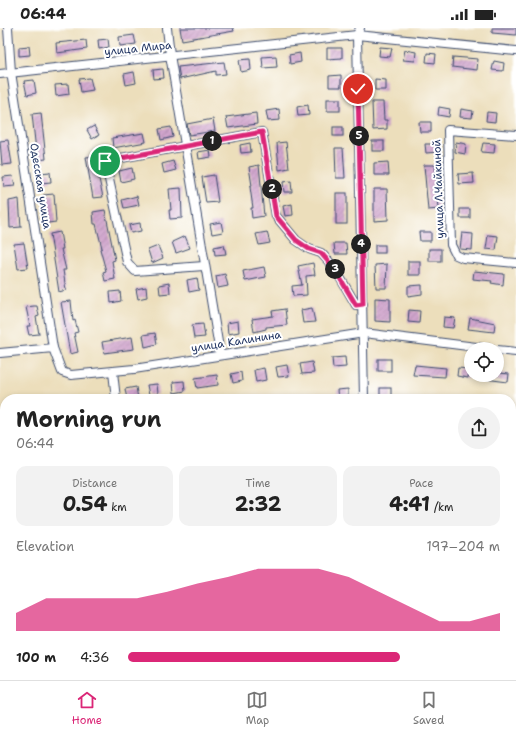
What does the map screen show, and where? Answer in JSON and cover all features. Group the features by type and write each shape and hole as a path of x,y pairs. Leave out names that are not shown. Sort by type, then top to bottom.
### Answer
{"street":[{"path":"168,28 170,56 204,266 220,354"},
{"path":"357,30 364,394"},
{"name":"улица Мира","path":"0,74 170,56 357,30 516,51"},
{"name":"Одесская улица","path":"10,31 11,72 53,348"},
{"name":"улица Л.Чайкиной","path":"516,135 448,130 451,245 456,255 463,258 516,263"},
{"path":"204,266 135,271 127,262 105,161 262,132 276,216 296,240 309,249 321,253 334,268 356,305 363,304"},
{"name":"улица Калинина","path":"53,348 62,372 71,375 113,372 220,354 364,333 464,346"},
{"path":"0,353 53,348"},
{"path":"504,351 516,352"},
{"path":"113,372 115,394"}],"building":[{"path":"180,28 233,28 234,31 182,40"},
{"path":"492,28 516,28 516,35 492,33"},
{"path":"134,35 136,44 120,46 119,37"},
{"path":"108,39 109,47 99,49 98,40"},
{"path":"86,40 87,49 57,53 56,43"},
{"path":"29,46 30,55 19,56 19,47"},
{"path":"380,47 392,48 390,57 379,56"},
{"path":"327,48 342,48 342,58 327,59"},
{"path":"405,50 416,52 415,61 403,60"},
{"path":"300,53 301,62 290,64 289,55"},
{"path":"427,53 436,54 435,63 426,62"},
{"path":"276,56 277,67 263,68 262,57"},
{"path":"453,57 478,59 477,70 452,67"},
{"path":"250,59 251,70 241,72 239,60"},
{"path":"494,61 504,63 503,71 492,70"},
{"path":"224,62 226,74 216,75 216,71 180,79 178,67"},
{"path":"163,69 164,78 154,79 153,70"},
{"path":"134,72 136,83 126,85 124,74"},
{"path":"341,75 341,87 329,87 329,76"},
{"path":"90,78 93,90 81,92 79,79"},
{"path":"375,79 386,80 386,90 375,90"},
{"path":"34,80 36,93 27,95 24,81"},
{"path":"68,84 69,94 56,96 55,85"},
{"path":"327,99 340,99 340,111 327,111"},
{"path":"372,102 383,102 384,120 387,120 387,129 373,130"},
{"path":"308,105 309,115 298,116 297,107"},
{"path":"439,107 450,109 449,117 438,115"},
{"path":"279,109 280,120 268,121 266,111"},
{"path":"461,109 473,111 472,118 460,117"},
{"path":"487,112 496,113 495,122 486,121"},
{"path":"41,113 46,159 37,160 32,114"},
{"path":"256,113 257,124 228,128 226,117"},
{"path":"213,119 215,131 189,135 187,124"},
{"path":"419,122 431,122 431,132 420,132"},
{"path":"94,126 99,135 92,139 87,130"},
{"path":"171,127 173,137 161,140 159,129"},
{"path":"333,127 343,127 343,136 333,136"},
{"path":"144,133 146,142 113,148 112,138"},
{"path":"8,140 12,164 2,165 0,141"},
{"path":"372,141 384,141 384,151 372,151"},
{"path":"286,142 289,168 279,170 277,143"},
{"path":"456,142 466,144 465,154 455,152"},
{"path":"250,143 251,152 241,153 240,145"},
{"path":"483,143 495,144 494,153 481,152"},
{"path":"425,144 437,144 438,152 426,153"},
{"path":"335,148 343,148 345,178 336,178"},
{"path":"210,150 211,157 199,159 198,152"},
{"path":"97,156 99,170 97,170 103,197 93,198 86,157"},
{"path":"173,161 176,170 164,173 162,164"},
{"path":"388,162 389,175 374,175 374,163"},
{"path":"259,165 264,216 252,218 251,208 253,208 250,187 252,186 249,167"},
{"path":"424,165 435,165 439,209 428,210"},
{"path":"132,168 134,179 121,182 119,171"},
{"path":"50,172 51,182 41,183 40,173"},
{"path":"473,173 474,183 459,184 458,174"},
{"path":"214,175 218,202 206,203 202,177"},
{"path":"13,176 15,186 4,187 3,177"},
{"path":"291,181 292,192 284,192 283,182"},
{"path":"181,188 182,218 170,219 169,210 171,210 169,189"},
{"path":"374,189 387,189 388,220 374,221"},
{"path":"336,193 347,193 347,224 336,224"},
{"path":"54,194 56,222 48,223 43,195"},
{"path":"137,196 139,205 124,208 122,200"},
{"path":"19,199 21,227 10,228 9,201"},
{"path":"292,204 293,215 285,216 283,206"},
{"path":"460,209 470,209 470,218 460,218"},
{"path":"105,210 115,260 112,261 115,279 105,281 103,272 106,271 100,249 102,248 96,224 94,224 93,212"},
{"path":"221,222 223,232 212,234 210,224"},
{"path":"140,223 141,231 131,233 129,225"},
{"path":"60,232 63,249 61,249 66,270 63,270 66,290 59,292 50,234"},
{"path":"267,232 270,243 259,245 256,234"},
{"path":"419,232 431,232 431,241 420,241"},
{"path":"462,233 473,234 472,250 460,249"},
{"path":"488,235 498,236 496,250 486,249"},
{"path":"185,236 190,248 176,253 172,242"},
{"path":"24,243 28,268 18,269 14,244"},
{"path":"334,243 346,243 347,254 335,254"},
{"path":"224,245 226,254 215,255 214,247"},
{"path":"375,245 385,245 385,253 375,253"},
{"path":"158,246 163,258 152,263 148,250"},
{"path":"429,249 441,249 441,261 429,261"},
{"path":"408,261 420,261 420,275 408,275"},
{"path":"313,263 315,275 306,276 307,295 293,296 292,286 302,285 298,266"},
{"path":"387,264 386,288 376,288 375,265"},
{"path":"264,267 266,277 245,281 243,271"},
{"path":"474,271 504,274 503,285 491,283 492,281 473,279"},
{"path":"225,274 228,286 218,288 216,276"},
{"path":"197,278 199,290 189,292 187,280"},
{"path":"169,283 170,293 160,294 159,285"},
{"path":"422,285 422,294 408,296 408,286"},
{"path":"146,287 147,297 138,299 136,289"},
{"path":"120,291 121,301 111,303 110,292"},
{"path":"375,298 390,299 390,322 375,321"},
{"path":"71,301 73,321 75,320 78,332 74,333 78,352 70,354 61,302"},
{"path":"37,306 39,316 36,317 39,334 29,335 27,326 30,326 26,307"},
{"path":"312,308 315,322 303,323 301,310"},
{"path":"285,309 287,325 266,327 266,329 254,332 252,319 273,316 272,311"},
{"path":"409,310 420,311 419,323 408,322"},
{"path":"444,317 455,318 453,328 443,327"},
{"path":"470,318 495,323 494,332 468,329"},
{"path":"238,321 239,332 228,334 227,323"},
{"path":"203,324 205,337 194,338 192,325"},
{"path":"155,333 157,344 145,347 143,335"},
{"path":"132,337 134,349 104,353 102,342"},
{"path":"345,357 346,367 333,368 332,358"},
{"path":"378,359 391,359 391,371 378,371"},
{"path":"312,362 314,373 302,374 300,364"},
{"path":"287,365 289,376 278,377 276,367"},
{"path":"415,365 446,368 445,377 413,375"},
{"path":"264,368 266,380 256,382 254,370"},
{"path":"458,368 464,369 464,377 457,376"},
{"path":"241,372 242,381 233,383 231,374"},
{"path":"504,374 509,374 508,382 504,381"},
{"path":"217,375 218,385 197,388 195,378"},
{"path":"184,381 185,391 174,393 173,382"},
{"path":"157,384 158,394 149,394 147,385"},
{"path":"136,387 137,394 126,394 125,389"},
{"path":"380,388 391,388 391,394 380,394"},
{"path":"348,389 348,394 337,394 337,390"}],"route":[{"path":"105,161 262,132 276,216 296,240 309,249 321,253 334,268 356,305 363,304 358,89"}]}
